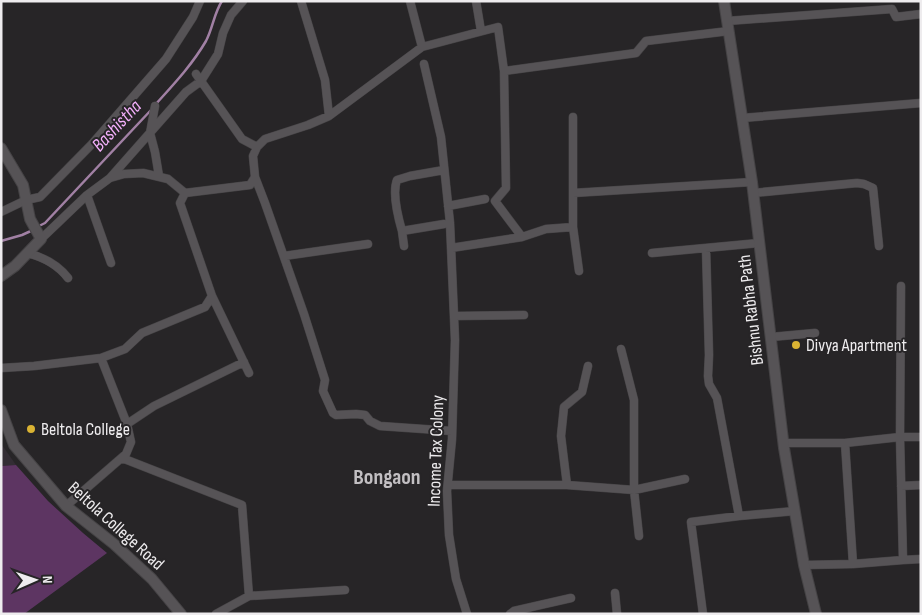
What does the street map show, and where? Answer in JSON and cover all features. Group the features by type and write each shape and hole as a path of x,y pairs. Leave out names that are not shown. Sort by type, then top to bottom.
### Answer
{"street":[{"path":"1,212 26,200 40,197 98,137 166,59 193,17 200,1"},
{"path":"1,276 28,253 39,237 87,195 110,178 186,92 201,81 218,54 223,33 231,15 243,1"},
{"path":"301,1 326,80 328,116"},
{"path":"410,1 422,48"},
{"path":"476,1 481,31"},
{"name":"Bishnu Rabha Path","path":"724,1 752,182 784,443 804,565 816,614"},
{"path":"504,71 636,53 646,41 728,26 892,9 896,17 921,14"},
{"path":"452,431 380,426 364,416 333,414 323,391 325,380 304,314 255,177 253,156 257,147 265,139 308,125 328,116 422,48 498,26 504,71 506,188 495,200 522,237"},
{"name":"Income Tax Colony","path":"424,64 440,138 448,206 455,340 448,485 449,535 456,579 467,614"},
{"path":"196,74 242,139 257,147"},
{"path":"742,118 921,103"},
{"path":"155,106 150,133 159,176"},
{"path":"573,117 573,227 579,271"},
{"path":"1,148 23,185 30,219 39,237"},
{"path":"404,246 394,186 396,180 444,170"},
{"path":"110,178 143,172 168,180 185,193 250,185 255,177"},
{"path":"573,193 752,182"},
{"path":"753,193 857,183 870,186 873,188 879,246"},
{"path":"185,193 180,203 212,296 249,373"},
{"path":"87,195 111,263"},
{"path":"448,206 485,199"},
{"path":"402,231 444,224"},
{"path":"451,248 522,237 546,229 573,227"},
{"path":"652,252 759,243"},
{"path":"284,256 368,244"},
{"path":"706,248 708,376 709,384 717,398 739,516"},
{"path":"28,253 48,261 64,272 68,278"},
{"path":"902,286 900,437 903,560"},
{"path":"1,368 101,358 125,348 142,333 205,307 212,296"},
{"path":"454,316 524,315"},
{"path":"771,337 815,333"},
{"path":"621,349 634,400 634,490 639,536"},
{"path":"66,506 122,458 126,454 131,442 127,424 101,358"},
{"path":"127,424 154,406 244,362"},
{"path":"567,485 561,436 564,407 582,392 588,366"},
{"name":"Beltola College Road","path":"1,410 14,445 66,506 114,544 152,579 181,614"},
{"path":"784,443 845,443 900,437 921,437"},
{"path":"845,443 853,564"},
{"path":"122,458 242,505 249,596"},
{"path":"448,485 567,485 634,490 685,478"},
{"path":"901,486 921,485"},
{"path":"703,614 691,522 795,511"},
{"path":"804,565 853,564 921,559"},
{"path":"216,614 249,596 345,590"},
{"path":"615,593 617,614"},
{"path":"510,614 514,611 571,598"}],"shaded area":[{"name":"Beltola College","path":"2,445 16,465 1,466"},
{"path":"16,465 48,501 107,553 24,614 1,614 1,466"}],"waterway":[{"name":"Bashistha","path":"155,105 201,50 222,1"},
{"name":"Bashistha","path":"37,227 45,223 152,109"},
{"name":"Bashistha","path":"1,241 33,230"}],"place":[{"name":"Divya Apartment","path":"796,345"},
{"name":"Beltola College","path":"31,429"}],"district":[{"name":"Bongaon","path":"387,477"}]}
